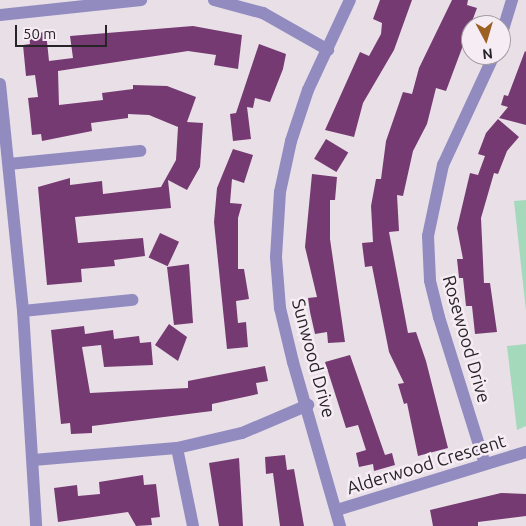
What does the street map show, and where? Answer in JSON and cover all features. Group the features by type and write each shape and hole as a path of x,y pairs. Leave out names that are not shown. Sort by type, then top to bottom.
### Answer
{"street":[{"path":"0,15 141,0"},
{"path":"214,0 264,13 328,50"},
{"name":"Sunwood Drive","path":"340,526 280,308 276,258 280,192 297,124 350,0"},
{"path":"507,15 512,0"},
{"name":"Rosewood Drive","path":"485,464 439,316 430,280 428,236 443,165 489,65"},
{"path":"0,84 23,311 36,526"},
{"path":"9,164 140,151"},
{"path":"23,311 132,300"},
{"path":"33,460 177,448 242,433 308,405"},
{"path":"177,448 193,526"},
{"name":"Alderwood Crescent","path":"337,510 526,452"}],"green space":[{"path":"526,200 526,311 514,201"},
{"path":"526,344 526,426 517,430 507,346"}],"building":[{"path":"380,0 412,0 394,50 363,103 354,137 325,130 360,52 369,56 381,34 382,23 373,19"},
{"path":"452,0 468,0 467,5 477,8 474,15 461,15 461,51 446,91 436,88 427,124 413,151 403,196 397,195 399,231 389,232 408,333 416,332 426,361 448,448 418,456 407,403 404,404 398,384 404,383 389,352 372,266 365,267 362,243 373,242 371,206 376,179 381,179 386,141 403,92 412,94 419,68"},
{"path":"193,26 242,35 238,69 214,65 216,55 188,51 58,71 59,105 103,100 102,93 133,89 133,85 167,86 196,97 187,122 203,123 200,167 187,190 168,180 171,208 75,217 78,243 143,238 145,256 114,260 115,266 81,269 82,282 47,285 38,187 70,178 70,185 102,181 103,194 161,187 176,160 178,127 149,115 128,114 128,118 91,123 92,131 42,141 41,134 32,135 28,98 38,97 35,75 26,76 23,45 30,44 29,34 46,32 49,61 73,58 70,36"},
{"path":"259,44 286,54 283,69 270,102 255,98 253,108 247,107 251,139 233,141 230,114 236,113"},
{"path":"525,51 526,125 499,118 508,107 501,105 504,95 508,96"},
{"path":"498,119 519,137 507,151 498,174 494,173 481,218 484,283 490,283 497,332 475,334 472,306 466,306 463,278 459,278 457,259 463,259 457,228 470,173 478,175 485,156 478,154 486,133"},
{"path":"326,139 348,152 336,172 314,159"},
{"path":"233,149 253,155 244,183 232,179 230,203 242,204 238,218 238,269 244,269 249,299 236,301 238,323 246,322 248,347 227,349 214,222 217,188"},
{"path":"312,174 337,177 335,200 330,200 330,239 345,342 328,343 327,332 315,334 310,312 308,298 317,297 305,247"},
{"path":"160,233 179,242 168,266 149,257"},
{"path":"189,264 193,323 174,325 167,267"},
{"path":"169,324 187,337 178,361 155,345"},
{"path":"84,326 85,334 113,330 114,339 139,336 140,343 151,342 153,365 104,367 101,345 82,347 90,393 188,388 188,381 265,366 268,381 256,383 258,394 212,404 212,411 92,426 92,433 71,434 70,423 61,424 51,330"},
{"path":"350,355 385,455 392,453 395,465 374,471 373,464 359,467 356,453 366,450 358,425 346,428 325,362"},
{"path":"285,455 287,470 294,469 304,526 280,526 273,473 266,474 265,457"},
{"path":"239,458 243,526 219,526 209,463"},
{"path":"143,475 144,485 156,484 160,517 151,518 152,525 136,526 128,512 58,522 54,488 77,485 78,496 100,494 99,482"},
{"path":"501,493 526,494 526,516 478,522 478,526 433,526 430,510"}]}
